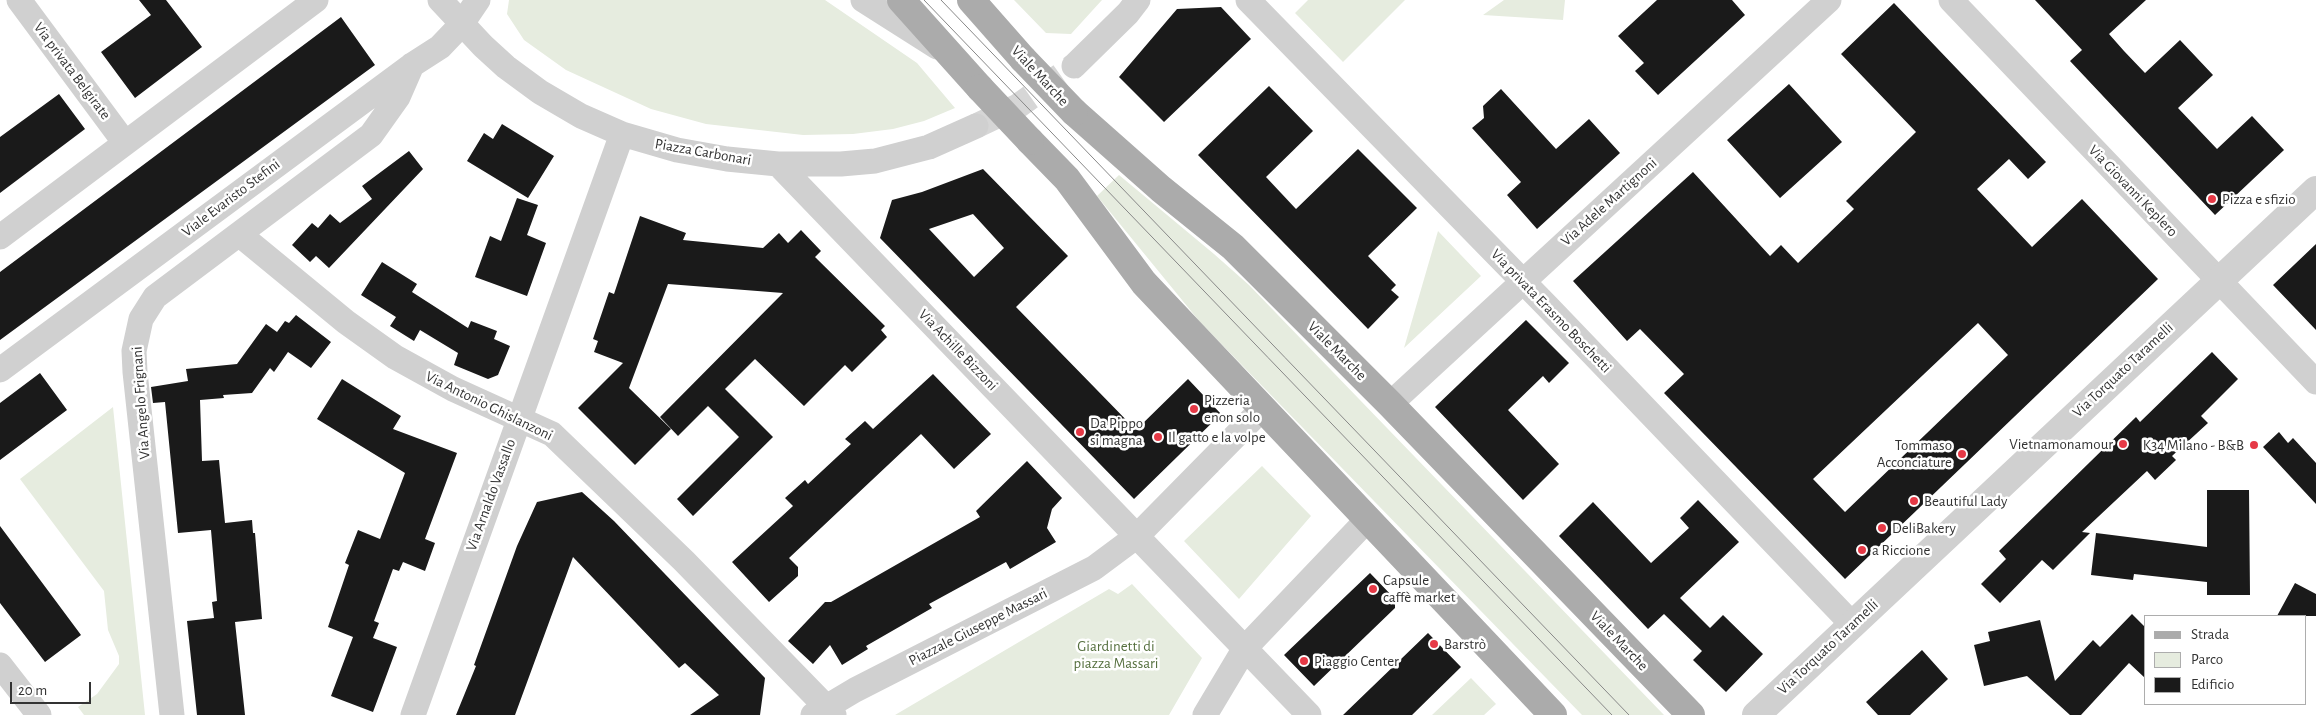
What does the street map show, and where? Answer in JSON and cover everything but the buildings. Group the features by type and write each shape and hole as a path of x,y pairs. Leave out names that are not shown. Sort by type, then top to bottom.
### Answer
{"main road":[{"path":"901,0 947,53 1067,180 1144,283 1553,715"},
{"name":"Viale Marche","path":"977,5 1023,59 1074,112 1161,189 1232,247 1390,404 1691,715"}],"street":[{"name":"Via privata Belgirate","path":"19,0 125,143"},
{"path":"0,237 316,0"},
{"name":"Piazza Carbonari","path":"440,0 461,25 506,67 540,92 581,116 622,134 677,150 728,159 778,164 841,164 875,161 929,147 976,126"},
{"path":"461,25 478,0"},
{"path":"863,0 947,53"},
{"path":"1074,66 1128,13 1138,0"},
{"name":"Via privata Erasmo Boschetti","path":"1248,0 1523,281 1852,624"},
{"name":"Via Adele Martignoni","path":"1390,404 1829,0"},
{"name":"Via Giovanni Keplero","path":"1951,0 2316,382"},
{"name":"Viale Evaristo Stefini","path":"0,370 412,64 440,47 461,25"},
{"name":"Via Angelo Frignani","path":"172,715 135,372 136,334 147,307 156,297 372,136 398,97 412,64"},
{"name":"Via Arnaldo Vassallo","path":"413,715 622,134"},
{"name":"Via Achille Bizzoni","path":"778,164 1137,536"},
{"name":"Via Torquato Taramelli","path":"1756,715 2316,190"},
{"name":"Via Antonio Ghislanzoni","path":"239,234 346,322 395,357 453,389 552,434 684,561 825,712"},
{"name":"Piazzale Giuseppe Massari","path":"825,712 1094,568 1137,536 1263,408"},
{"path":"1205,715 1245,648 1368,519"},
{"path":"1137,536 1309,715"},
{"path":"0,664 39,715"}],"green space":[{"path":"509,0 825,0 917,63 955,108 924,121 893,129 853,134 803,135 706,124 651,109 566,70 524,40 507,14"},
{"path":"1014,0 1102,0 1071,34 1046,33"},
{"path":"1308,0 1405,0 1343,62 1295,13"},
{"path":"1504,0 1565,0 1563,20 1483,15"},
{"path":"1119,175 1249,285 1664,715 1582,715 1200,322 1097,196"},
{"path":"1438,231 1481,276 1404,348"},
{"path":"113,407 145,715 84,715 78,707 97,694 119,664 119,656 108,630 104,591 20,479"},
{"path":"1262,466 1311,516 1239,599 1184,541"},
{"name":"Giardinetti di piazza Massari","path":"1132,584 1202,658 1169,715 895,715 1109,589 1118,594"},
{"path":"1471,678 1496,704 1484,715 1432,715"}],"tunnel":[{"path":"976,126 1018,106 1074,66"}],"tram line":[{"path":"924,0 1612,715"},
{"path":"941,0 1629,715"}],"place":[{"name":"Pizza e sfizio","path":"2212,199"},
{"name":"Pizzeria enon solo","path":"1194,409"},
{"name":"Da Pippo si magna","path":"1080,432"},
{"name":"Il gatto e la volpe","path":"1158,437"},
{"name":"Vietnamonamour","path":"2123,444"},
{"name":"K34 Milano - B&B","path":"2254,445"},
{"name":"Tommaso Acconciature","path":"1962,454"},
{"name":"Beautiful Lady","path":"1914,501"},
{"name":"DeliBakery","path":"1882,528"},
{"name":"a Riccione","path":"1862,550"},
{"name":"Capsule caffè market","path":"1373,589"},
{"name":"Barstrò","path":"1434,644"},
{"name":"Piaggio Center","path":"1304,661"}]}
